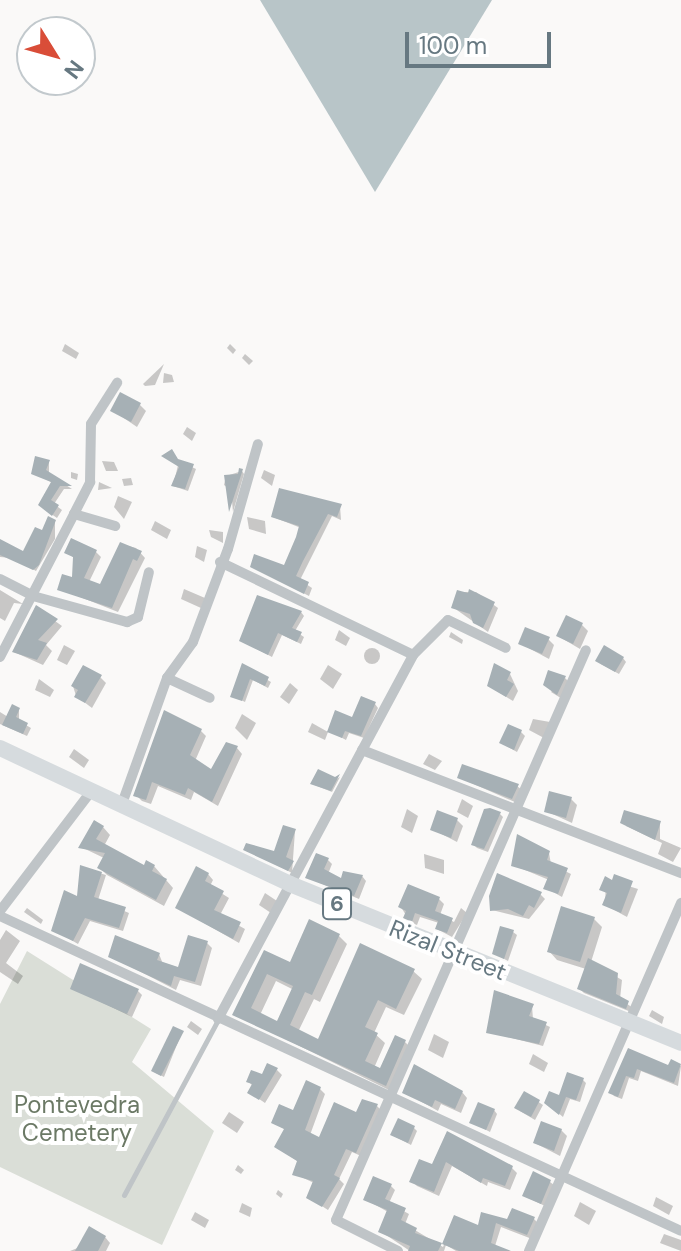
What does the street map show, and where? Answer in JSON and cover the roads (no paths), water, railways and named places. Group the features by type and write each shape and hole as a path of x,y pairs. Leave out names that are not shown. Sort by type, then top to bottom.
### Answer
{"highway":[{"name":"Rizal Street","path":"0,748 123,801 290,884 452,953 681,1043"}],"street":[{"path":"0,657 90,482 91,424 117,383"},
{"path":"123,801 167,678 193,642 258,444"},
{"path":"74,514 115,526"},
{"path":"220,562 413,655"},
{"path":"0,579 33,596 136,621 149,572"},
{"path":"218,1019 413,655 448,620 506,648"},
{"path":"398,1251 336,1220 586,650"},
{"path":"167,678 210,698"},
{"path":"362,750 681,873"},
{"path":"93,789 0,914 218,1019 681,1231"},
{"path":"529,1251 681,903"}],"lane":[{"path":"124,1195 218,1019"}],"park label":[{"name":"Pontevedra Cemetery","path":"77,1119"}]}
